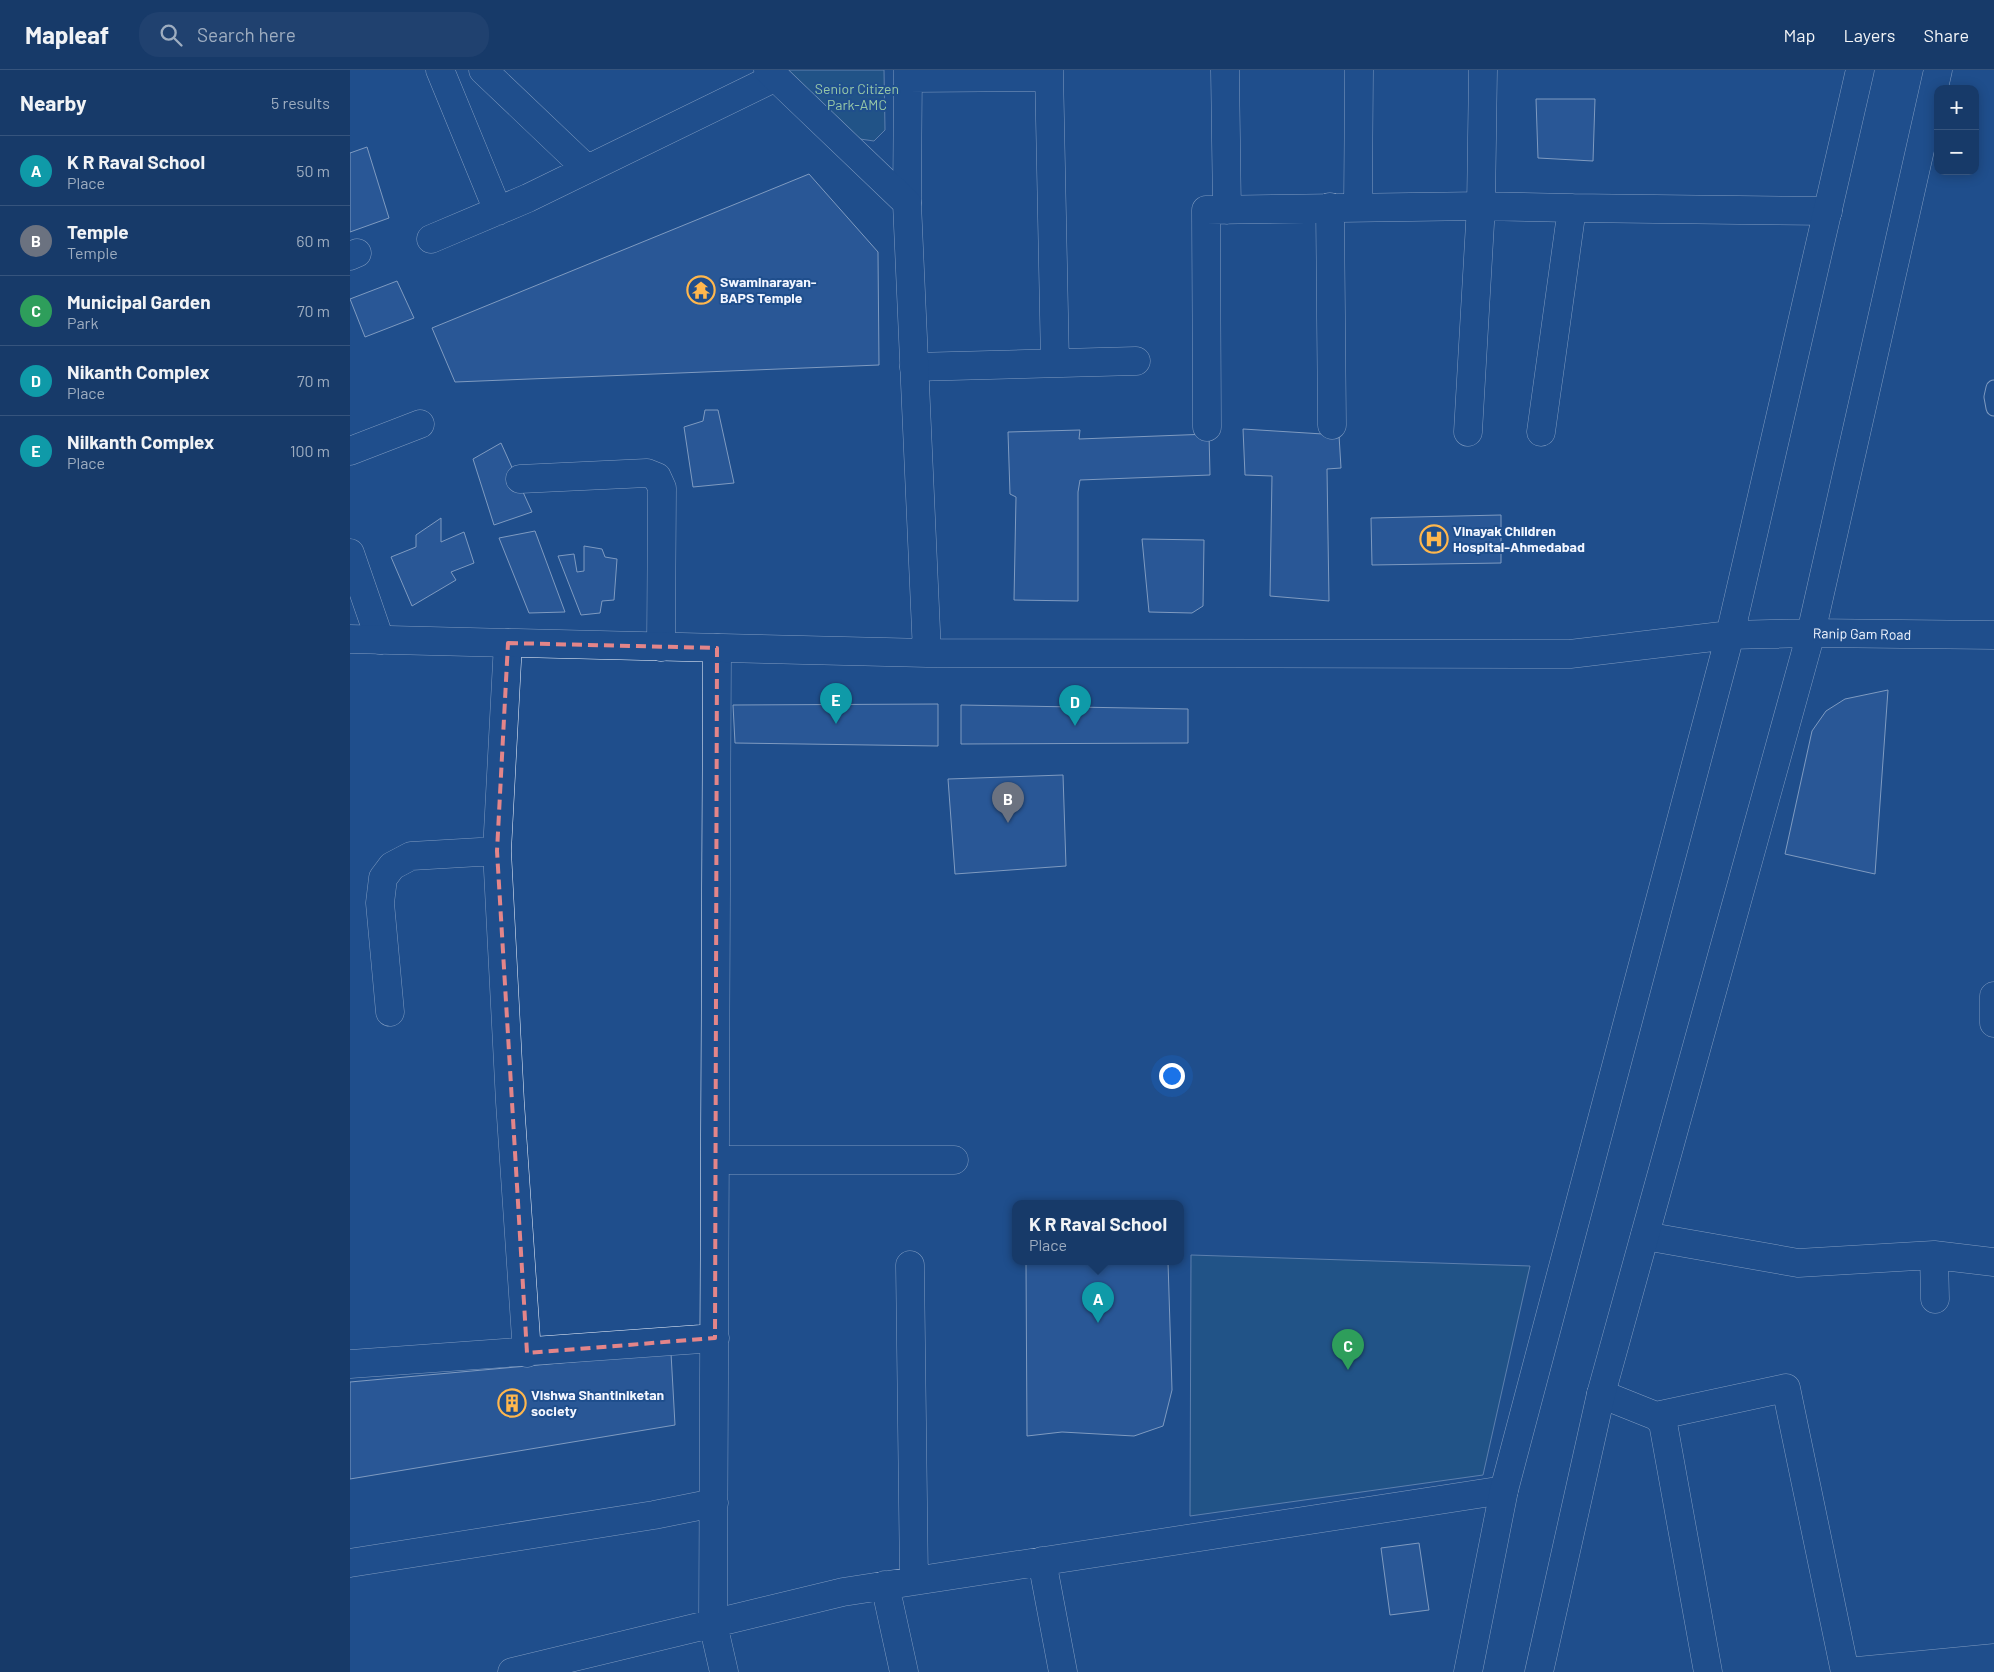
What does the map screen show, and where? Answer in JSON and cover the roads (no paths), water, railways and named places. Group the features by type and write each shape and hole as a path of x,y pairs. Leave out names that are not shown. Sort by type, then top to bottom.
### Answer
{"street":[{"path":"440,70 498,211"},
{"path":"483,70 587,169"},
{"path":"1225,70 1228,210"},
{"path":"1358,207 1359,70"},
{"path":"1468,432 1481,206 1482,70"},
{"path":"1468,1672 1504,1490 1730,635 1860,70"},
{"path":"1539,1672 1601,1394 1812,633 1938,70"},
{"path":"430,239 528,198 772,74 907,203"},
{"path":"926,653 907,203 908,74 1049,74 1055,363"},
{"path":"1207,427 1206,210 1481,206 1828,211"},
{"path":"1330,207 1332,425"},
{"path":"1541,432 1572,208"},
{"path":"914,367 1136,361"},
{"path":"350,451 420,424"},
{"path":"520,479 647,473 657,477 662,488 661,647"},
{"path":"350,553 380,640"},
{"name":"Ranip Gam Road","path":"350,639 926,653 1570,654 1730,635 1812,633 1994,636"},
{"path":"508,643 497,851 510,1102 527,1353"},
{"path":"717,648 713,1624 724,1672"},
{"path":"390,1012 380,903 383,878 392,866 411,856 497,851"},
{"path":"1994,996 1994,1023"},
{"path":"715,1160 954,1160"},
{"path":"1645,1236 1798,1263 1934,1256 1994,1262"},
{"path":"1934,1256 1935,1298"},
{"path":"910,1264 914,1581"},
{"path":"350,1364 527,1353 714,1338"},
{"path":"1656,1416 1786,1388 1846,1672 1994,1658"},
{"path":"1601,1394 1656,1416 1663,1423 1708,1672"},
{"path":"512,1672 544,1669 843,1592 1504,1490"},
{"path":"350,1563 654,1515 714,1503"},
{"path":"1042,1561 1063,1672"},
{"path":"885,1586 904,1672"}],"lane":[{"path":"1994,388 1992,397 1994,408"}],"place":[{"name":"Swaminarayan- BAPS Temple","path":"701,290"},
{"name":"Vinayak Children Hospital-Ahmedabad","path":"1434,539"},
{"name":"Nilkanth Complex","path":"836,724"},
{"name":"Nikanth Complex","path":"1075,726"},
{"name":"Temple","path":"1008,823"},
{"name":"K R Raval School","path":"1098,1323"},
{"name":"Municipal Garden","path":"1348,1370"},
{"name":"Vishwa Shantiniketan society","path":"512,1403"}],"park label":[{"name":"Senior Citizen Park-AMC","path":"857,98"}]}
